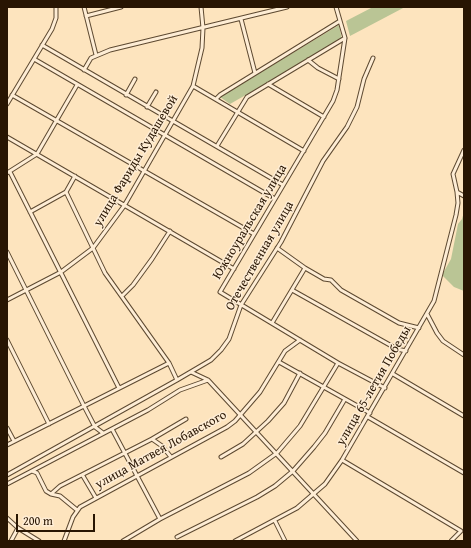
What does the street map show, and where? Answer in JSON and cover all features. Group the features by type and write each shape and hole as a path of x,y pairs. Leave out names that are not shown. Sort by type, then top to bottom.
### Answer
{"street":[{"path":"7,104 54,24 56,18 56,7"},
{"path":"84,7 96,55"},
{"path":"86,16 120,7"},
{"name":"улица Фариды Кудашевой","path":"7,300 61,272 93,248 124,206 193,86 201,58 203,28 201,7"},
{"path":"84,70 91,58 96,55 287,7"},
{"name":"Южноуральская улица","path":"336,7 345,38 335,96 220,292 338,363 385,388"},
{"path":"241,19 255,73"},
{"path":"216,99 255,73 340,21"},
{"path":"217,146 245,99 345,38"},
{"path":"42,45 173,123 217,146 283,185"},
{"name":"Отечественная улица","path":"7,475 177,380 211,360 221,350 229,339 242,305 277,248 323,161 347,127 357,108 364,79 373,58"},
{"path":"34,59 275,199"},
{"path":"308,60 318,68 339,79"},
{"path":"126,95 135,79"},
{"path":"268,84 324,117"},
{"path":"77,85 37,154 8,172 61,272 119,388"},
{"path":"193,86 304,151"},
{"path":"147,107 156,92"},
{"path":"12,95 254,234"},
{"path":"7,137 234,269"},
{"name":"улица 65-летия Победы","path":"236,541 297,508 325,484 342,460 385,388 434,301 458,203 453,174 464,150"},
{"path":"30,212 66,192 75,176"},
{"path":"66,192 106,274 169,363 177,380"},
{"path":"457,192 464,196"},
{"path":"122,296 148,264 170,232"},
{"path":"277,248 305,268 324,279 331,280 341,290 398,323 419,328"},
{"path":"7,252 95,427 103,433"},
{"path":"272,323 305,268"},
{"path":"292,290 397,350 406,351"},
{"path":"428,314 437,333 443,341 464,355"},
{"path":"7,340 49,424"},
{"name":"улица Матвея Лобавского","path":"77,510 96,498 227,427 241,415 260,392 285,352 300,340"},
{"path":"279,362 370,413"},
{"path":"7,445 169,363"},
{"path":"123,541 160,519 249,473 276,453 300,426 338,363"},
{"path":"190,372 208,380 356,541"},
{"path":"221,457 243,444 280,408 300,373"},
{"path":"393,374 464,416"},
{"path":"7,484 162,402 180,390 208,380"},
{"path":"177,537 257,497 275,486 293,471 325,433 346,399"},
{"path":"368,416 464,473"},
{"path":"51,494 60,486 152,439 186,419"},
{"path":"7,428 14,441"},
{"path":"112,429 160,519"},
{"path":"152,439 162,446 171,457"},
{"path":"342,460 461,531 451,541"},
{"path":"32,471 37,473 46,491 60,496 77,510 64,541"},
{"path":"82,476 96,498"},
{"path":"7,518 18,528 39,541"},
{"path":"275,521 285,541"},
{"path":"11,541 18,528"}],"green space":[{"path":"373,7 405,7 350,36 346,21"},
{"path":"339,25 342,40 230,104 220,97"},
{"path":"464,212 464,291 454,287 442,275 451,259 458,224 462,219"}]}
